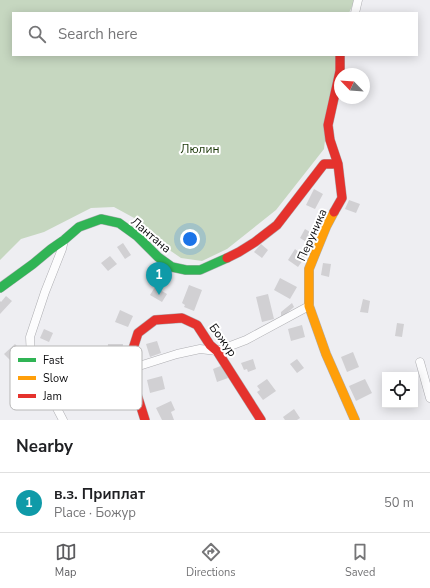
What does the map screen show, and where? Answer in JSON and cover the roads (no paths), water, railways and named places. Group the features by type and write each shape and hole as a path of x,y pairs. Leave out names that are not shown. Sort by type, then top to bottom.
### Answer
{"street":[{"path":"355,12 358,0"},
{"name":"Перуника","path":"340,56 340,72 328,125 330,140 338,164 342,198 326,227 309,269 309,306 326,354 354,420"},
{"name":"Лантана","path":"0,288 79,227 101,219 119,223 138,236 158,257 172,267 186,270 200,270 239,252 255,242 277,225 324,164 338,164"},
{"path":"30,346 30,337 64,240"},
{"path":"142,365 177,354 200,349 217,351 246,340 309,306"},
{"name":"Божур","path":"134,346 138,333 155,320 182,318 197,325 210,345 217,351 261,420"},
{"path":"420,362 430,398"},
{"name":"Божур","path":"142,408 146,420"},
{"path":"58,410 63,420"}],"place":[{"name":"в.з. Приплат","path":"159,295"}],"park label":[{"name":"Люлин","path":"200,149"}]}
